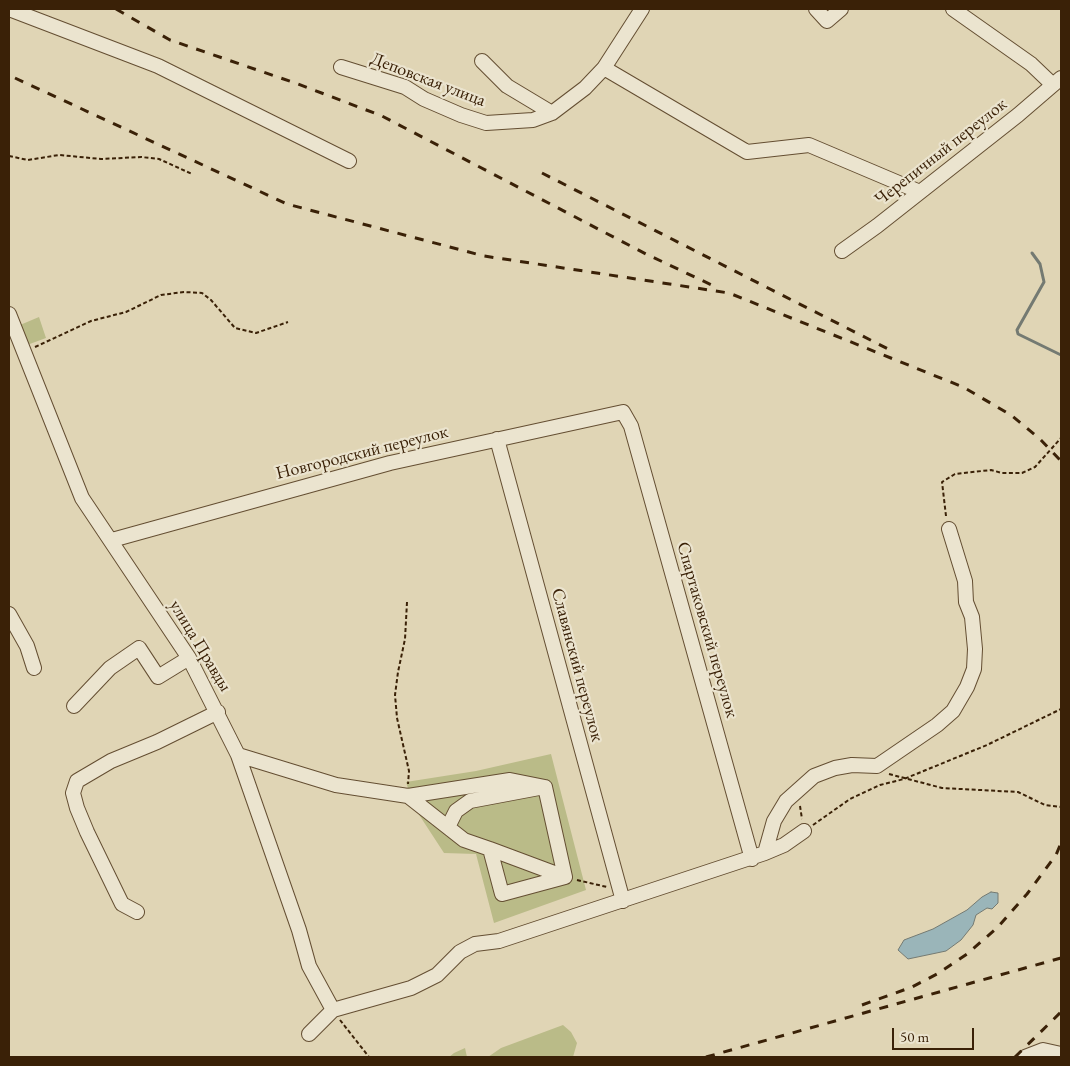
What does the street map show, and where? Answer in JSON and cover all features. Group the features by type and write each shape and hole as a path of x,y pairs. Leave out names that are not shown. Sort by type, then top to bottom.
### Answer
{"street":[{"path":"9,9 158,66 349,161"},
{"name":"Деповская улица","path":"341,67 406,87 439,106 486,123 533,120 552,114 585,88 604,68 642,9"},
{"path":"816,9 827,21 841,9"},
{"path":"953,9 1057,82"},
{"path":"482,61 507,86 552,114"},
{"path":"604,68 747,152 809,144 920,192"},
{"name":"Черепичный переулок","path":"842,250 920,192 1057,82"},
{"name":"улица Правды","path":"9,314 82,498 112,540 189,658 218,712 238,755 299,930 309,966 333,1010"},
{"name":"Новгородский переулок","path":"112,540 390,463 623,412"},
{"name":"Спартаковский переулок","path":"623,412 631,426 758,856"},
{"name":"Славянский переулок","path":"498,439 622,895"},
{"path":"758,856 774,821 786,801 814,776 836,768 852,765 877,766 900,753 954,711 967,688 974,669 975,649 972,617 966,602 966,581 948,528"},
{"path":"9,614 28,646 34,668"},
{"path":"74,706 110,668 139,648 158,677 189,658"},
{"path":"137,912 122,904 87,832 73,794 77,781 111,761 157,742 218,712"},
{"path":"238,755 336,784 408,796 510,780 545,788"},
{"path":"448,827 456,811 470,801 545,788"},
{"path":"545,788 565,877"},
{"path":"408,796 464,840 565,877"},
{"path":"309,1034 333,1010 411,988 436,975 460,952 475,944 499,941 622,895 758,856 784,845 804,831"},
{"path":"490,849 502,894 565,877"},
{"path":"1025,1057 1043,1050 1061,1054"},
{"path":"1058,1057 1061,1054"}],"path":[{"path":"9,156 28,160 59,155 101,159 141,157 158,159 192,174"},
{"path":"24,352 91,321 126,312 162,295 184,292 202,293 211,300 235,328 256,333 288,322"},
{"path":"948,528 942,497 942,482 955,474 991,470 1002,473 1022,473 1035,467 1061,438"},
{"path":"407,602 405,639 395,695 397,718 409,771 408,796"},
{"path":"797,790 804,831 850,799 880,785 904,779 987,745 1061,709"},
{"path":"877,766 888,773 904,779 942,788 1018,792 1045,805 1061,807"},
{"path":"565,877 622,895"},
{"path":"333,1010 369,1057"}],"green space":[{"path":"39,317 46,338 27,345 20,325"},
{"path":"551,754 586,890 494,923 476,854 444,853 414,807 406,782 476,771"},
{"path":"563,1025 571,1032 577,1043 573,1057 488,1057 501,1048"},
{"path":"465,1048 467,1057 449,1057 454,1053"}],"water":[{"path":"991,892 998,893 998,903 992,909 987,908 976,915 973,925 961,940 946,951 908,959 898,950 904,940 933,929 967,910"}],"waterway":[{"path":"1032,253 1040,264 1044,282 1017,330 1018,334 1061,355"}],"railway":[{"path":"116,9 170,40 298,84 382,116 646,254 718,288"},
{"path":"15,78 287,204 484,256 729,293 963,387 1011,415 1040,439 1061,461"},
{"path":"542,173 894,352"},
{"path":"862,1005 912,987 937,974 967,954 998,927 1027,894 1056,855 1061,843"},
{"path":"706,1057 1061,958"},
{"path":"1015,1057 1061,1012"}]}
